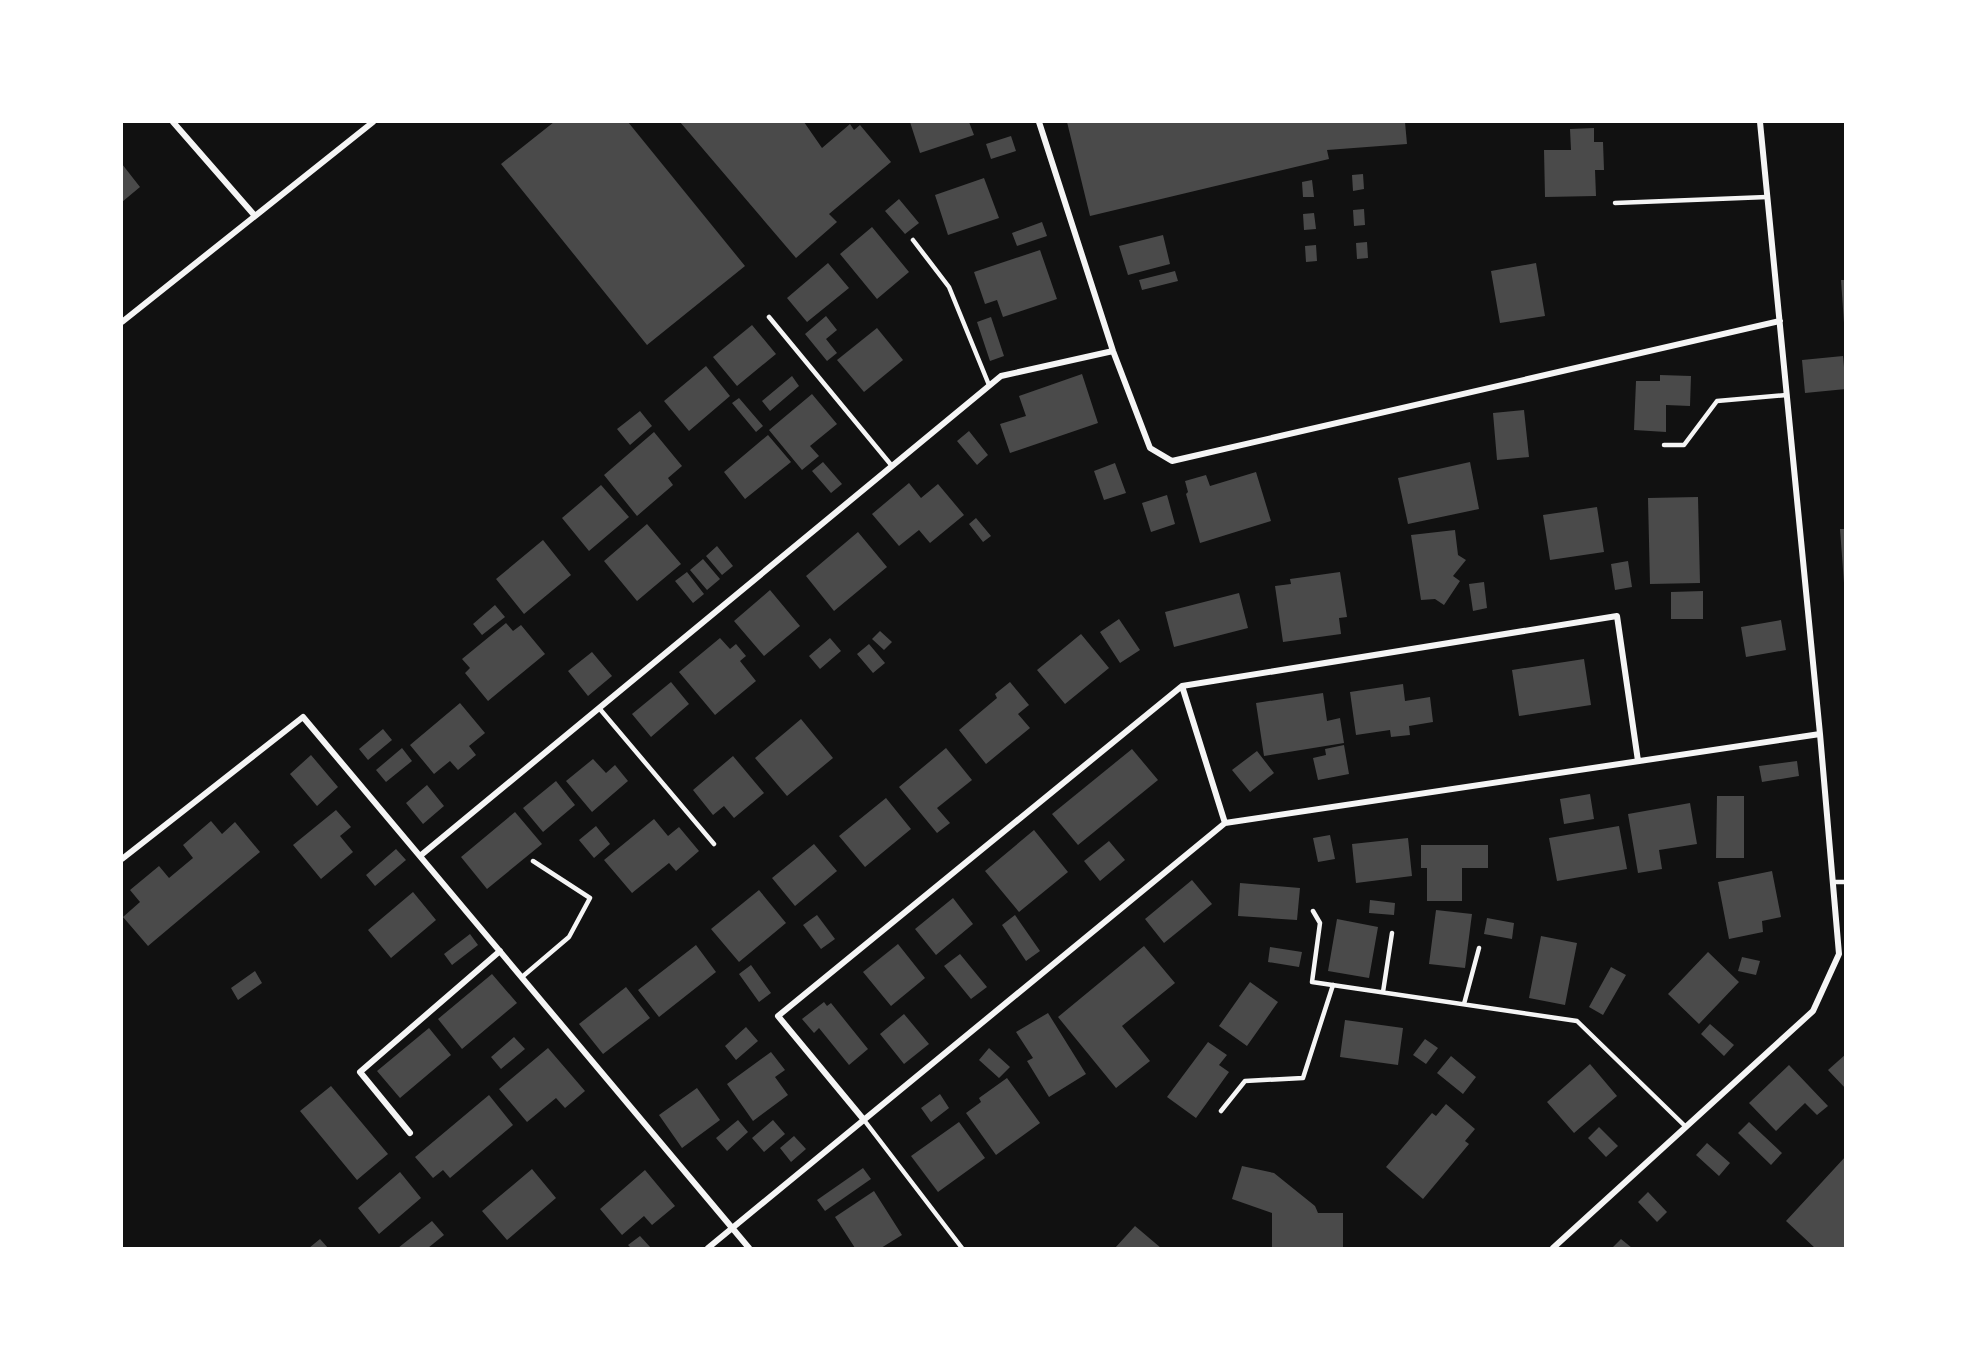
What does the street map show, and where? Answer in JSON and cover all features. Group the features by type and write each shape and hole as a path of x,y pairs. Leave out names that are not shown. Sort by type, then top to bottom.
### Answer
{"street":[{"path":"173,122 255,216"},
{"path":"122,320 373,122"},
{"path":"1039,122 1113,351 1150,448 1172,461 1780,321"},
{"path":"1553,1248 1813,1011 1839,954 1820,734 1760,122"},
{"path":"420,856 1001,376 1113,351"},
{"path":"864,1120 778,1016 1182,686 1617,616 1638,761"},
{"path":"1182,686 1225,823"},
{"path":"122,859 303,717 749,1248"},
{"path":"708,1248 1225,823 1820,734"},
{"path":"410,1133 360,1072 500,951"}],"lane":[{"path":"1615,203 1767,196"},
{"path":"914,240 949,287 989,385"},
{"path":"769,316 892,466"},
{"path":"1664,445 1684,445 1717,401 1787,395"},
{"path":"599,708 714,844"},
{"path":"522,977 569,937 590,898 533,861"},
{"path":"1833,882 1845,882"},
{"path":"1312,911 1320,923 1312,982 1577,1021 1686,1127"},
{"path":"1383,992 1392,933"},
{"path":"1464,1004 1479,948"},
{"path":"1221,1111 1245,1081 1303,1078 1333,985"},
{"path":"864,1120 962,1248"}],"building":[{"path":"554,122 628,122 745,266 647,345 501,164"},
{"path":"680,122 804,122 822,148 850,124 854,130 860,125 891,162 829,214 837,222 796,258"},
{"path":"910,122 969,122 974,135 920,153"},
{"path":"1067,122 1405,122 1407,144 1327,150 1329,159 1090,216"},
{"path":"1594,128 1594,142 1603,142 1604,170 1595,170 1596,196 1545,197 1544,150 1571,150 1570,129"},
{"path":"1011,136 1016,151 991,159 986,144"},
{"path":"122,164 140,187 122,202"},
{"path":"1363,174 1364,189 1353,191 1352,175"},
{"path":"984,178 999,218 948,235 935,195"},
{"path":"1312,180 1314,197 1303,197 1302,182"},
{"path":"899,199 919,223 905,234 885,211"},
{"path":"1364,209 1365,225 1354,226 1353,210"},
{"path":"1314,213 1316,229 1304,230 1303,214"},
{"path":"1042,222 1047,236 1017,246 1012,233"},
{"path":"872,227 909,272 877,299 840,254"},
{"path":"1163,235 1170,264 1128,275 1119,246"},
{"path":"1367,242 1368,258 1357,259 1356,243"},
{"path":"1316,245 1317,261 1306,262 1305,246"},
{"path":"1040,250 1057,299 1003,317 997,300 985,304 974,272"},
{"path":"828,263 849,288 807,322 787,298"},
{"path":"1536,263 1545,316 1500,323 1491,271"},
{"path":"1175,271 1178,281 1142,290 1139,280"},
{"path":"1841,280 1846,280 1846,322 1844,323"},
{"path":"826,316 837,330 826,339 837,353 827,361 805,334"},
{"path":"991,317 1004,356 990,361 977,322"},
{"path":"752,325 776,354 737,386 713,357"},
{"path":"877,328 903,360 864,392 837,360"},
{"path":"1843,356 1846,389 1805,393 1802,360"},
{"path":"706,366 730,396 689,431 664,401"},
{"path":"1082,374 1098,423 1010,453 1000,424 1026,416 1019,396"},
{"path":"1660,375 1691,376 1690,406 1666,405 1666,432 1634,430 1636,381 1660,381"},
{"path":"792,376 799,386 770,411 762,401"},
{"path":"812,394 837,424 810,446 819,456 802,470 769,430"},
{"path":"739,398 763,426 756,432 732,403"},
{"path":"1524,410 1529,457 1497,460 1493,413"},
{"path":"640,411 652,426 630,445 617,429"},
{"path":"969,431 988,455 977,465 957,441"},
{"path":"654,432 682,466 668,478 673,485 637,516 604,475"},
{"path":"768,435 791,462 745,499 724,472"},
{"path":"823,462 842,484 831,493 812,471"},
{"path":"1470,462 1479,509 1408,524 1398,478"},
{"path":"1115,463 1126,493 1104,500 1094,471"},
{"path":"1256,472 1271,521 1200,543 1186,494 1188,492 1185,481 1206,475 1210,486"},
{"path":"909,483 921,498 938,484 964,515 930,543 919,530 899,546 872,514"},
{"path":"601,485 629,517 589,551 562,518"},
{"path":"1167,495 1175,524 1151,532 1142,503"},
{"path":"1698,497 1700,583 1650,584 1648,498"},
{"path":"1597,507 1604,552 1550,560 1543,515"},
{"path":"976,518 991,536 983,542 969,524"},
{"path":"647,524 681,564 637,601 604,561"},
{"path":"1840,529 1846,529 1846,583 1844,583"},
{"path":"1455,530 1458,555 1466,560 1453,576 1460,581 1444,605 1435,599 1421,600 1411,535"},
{"path":"858,532 887,567 834,611 806,576"},
{"path":"543,540 571,575 524,614 496,579"},
{"path":"717,546 733,566 722,575 706,556"},
{"path":"703,559 720,579 707,590 690,570"},
{"path":"1628,561 1632,587 1615,590 1611,564"},
{"path":"687,572 704,594 693,603 675,581"},
{"path":"1340,572 1347,617 1339,618 1341,634 1283,642 1275,586 1291,584 1290,579"},
{"path":"1484,582 1487,608 1473,611 1469,584"},
{"path":"770,590 800,626 764,656 734,621"},
{"path":"1703,591 1703,619 1671,619 1671,592"},
{"path":"1239,593 1248,628 1174,647 1165,612"},
{"path":"495,605 505,617 482,635 473,624"},
{"path":"1119,619 1140,650 1120,663 1100,632"},
{"path":"1781,620 1786,650 1746,657 1741,627"},
{"path":"506,623 513,631 521,625 545,654 488,701 465,673 470,668 462,659"},
{"path":"880,631 892,642 884,650 872,639"},
{"path":"1081,634 1109,668 1065,704 1037,670"},
{"path":"720,638 730,649 736,644 746,656 740,661 756,681 715,715 679,672"},
{"path":"830,638 841,651 820,669 809,656"},
{"path":"869,644 885,663 873,673 857,654"},
{"path":"592,652 612,676 588,696 568,671"},
{"path":"1584,659 1591,705 1519,716 1512,670"},
{"path":"671,682 689,704 651,737 632,714"},
{"path":"1010,682 1029,705 1018,714 1030,728 986,764 959,730 997,698 995,694"},
{"path":"1403,684 1405,701 1430,697 1433,722 1409,726 1410,735 1391,737 1390,730 1356,735 1350,692"},
{"path":"1323,693 1327,721 1340,718 1344,743 1264,756 1256,703"},
{"path":"460,703 485,733 469,746 476,755 458,770 450,761 434,774 410,745"},
{"path":"801,719 833,758 787,796 755,758"},
{"path":"383,729 392,740 368,760 359,749"},
{"path":"1344,745 1349,774 1318,780 1313,758 1326,755 1325,749"},
{"path":"402,748 412,761 386,782 376,770"},
{"path":"946,748 972,780 937,808 950,823 937,833 899,787"},
{"path":"1132,749 1158,780 1078,845 1052,814"},
{"path":"1257,751 1274,773 1250,792 1232,770"},
{"path":"311,755 338,787 317,806 290,774"},
{"path":"733,756 764,793 734,818 724,806 713,815 693,790"},
{"path":"593,759 606,773 615,765 628,781 592,812 566,781"},
{"path":"1797,761 1799,776 1762,782 1759,766"},
{"path":"556,781 575,805 543,832 523,808"},
{"path":"427,785 444,806 423,824 406,803"},
{"path":"1590,794 1594,819 1564,824 1560,799"},
{"path":"1717,796 1744,796 1744,858 1716,858"},
{"path":"886,798 911,829 865,867 839,836"},
{"path":"1690,803 1697,844 1659,850 1662,869 1638,873 1628,814"},
{"path":"336,810 351,827 340,836 353,852 321,879 293,845"},
{"path":"515,812 542,844 487,889 461,857"},
{"path":"654,819 668,836 679,827 699,851 676,871 669,863 632,893 604,860"},
{"path":"211,821 222,834 235,822 260,852 148,946 123,917 140,902 130,890 159,866 169,878 193,858 183,845"},
{"path":"596,826 610,844 594,858 579,840"},
{"path":"1619,826 1627,869 1557,881 1549,838"},
{"path":"1034,830 1068,872 1019,912 985,871"},
{"path":"1330,835 1335,859 1318,862 1313,838"},
{"path":"1408,838 1412,876 1356,883 1352,844"},
{"path":"1109,841 1125,860 1100,881 1084,861"},
{"path":"814,844 837,871 795,906 772,878"},
{"path":"1421,845 1488,845 1488,868 1462,868 1462,901 1427,901 1427,868 1421,868"},
{"path":"396,849 406,860 375,886 366,875"},
{"path":"1772,871 1781,917 1762,921 1763,932 1729,939 1718,882"},
{"path":"1192,880 1212,904 1164,943 1145,919"},
{"path":"1240,883 1300,888 1297,920 1238,916"},
{"path":"759,890 786,923 739,962 711,929"},
{"path":"413,892 436,920 391,958 368,930"},
{"path":"953,898 973,924 936,955 915,929"},
{"path":"1370,900 1395,903 1394,915 1369,913"},
{"path":"1436,910 1472,914 1465,968 1429,964"},
{"path":"817,915 835,939 821,949 803,925"},
{"path":"1015,915 1040,951 1026,961 1002,925"},
{"path":"1487,918 1514,923 1512,939 1484,934"},
{"path":"1337,919 1378,927 1369,978 1328,971"},
{"path":"470,934 478,945 452,965 444,954"},
{"path":"1541,936 1577,943 1565,1005 1529,998"},
{"path":"898,944 925,978 891,1006 863,972"},
{"path":"696,945 716,972 659,1017 638,990"},
{"path":"1144,946 1175,983 1122,1026 1150,1061 1116,1088 1058,1017"},
{"path":"1270,947 1302,952 1299,967 1268,962"},
{"path":"1708,952 1739,982 1699,1024 1668,994"},
{"path":"960,954 987,987 971,999 944,966"},
{"path":"1742,957 1760,961 1756,975 1738,971"},
{"path":"751,965 771,993 759,1002 739,974"},
{"path":"1611,967 1626,975 1603,1015 1589,1007"},
{"path":"255,971 262,983 238,1000 231,988"},
{"path":"492,974 517,1003 462,1049 438,1019"},
{"path":"1250,982 1278,1002 1247,1046 1219,1026"},
{"path":"626,987 650,1018 603,1054 579,1024"},
{"path":"824,1002 827,1006 831,1003 868,1049 849,1065 819,1028 814,1033 802,1019"},
{"path":"1048,1013 1086,1074 1049,1097 1027,1061 1033,1058 1016,1032"},
{"path":"904,1014 929,1044 904,1064 880,1034"},
{"path":"1345,1020 1403,1028 1398,1065 1340,1057"},
{"path":"1710,1024 1734,1045 1724,1056 1701,1034"},
{"path":"746,1027 758,1041 736,1060 725,1046"},
{"path":"429,1028 451,1055 400,1098 377,1071"},
{"path":"514,1037 525,1049 501,1069 491,1057"},
{"path":"1425,1039 1438,1048 1426,1064 1413,1055"},
{"path":"1208,1042 1227,1055 1219,1065 1229,1072 1196,1118 1167,1097"},
{"path":"548,1048 585,1091 565,1108 556,1098 527,1122 499,1089"},
{"path":"989,1048 1010,1067 999,1078 979,1060"},
{"path":"771,1052 785,1070 775,1077 788,1095 753,1121 727,1084"},
{"path":"1846,1054 1846,1089 1828,1070"},
{"path":"1451,1056 1476,1077 1463,1094 1437,1073"},
{"path":"1590,1064 1617,1096 1574,1133 1547,1102"},
{"path":"1789,1065 1828,1106 1817,1115 1805,1103 1776,1131 1749,1103"},
{"path":"1007,1078 1040,1123 996,1155 966,1113 981,1102 979,1098"},
{"path":"331,1086 388,1154 357,1180 300,1111"},
{"path":"697,1088 720,1120 682,1148 659,1115"},
{"path":"940,1094 949,1108 931,1122 921,1108"},
{"path":"489,1095 513,1125 450,1178 443,1170 433,1178 415,1157"},
{"path":"1446,1104 1475,1129 1465,1141 1469,1144 1423,1199 1386,1167 1432,1113 1436,1116"},
{"path":"738,1120 748,1132 727,1151 716,1138"},
{"path":"773,1120 785,1134 764,1152 752,1138"},
{"path":"959,1122 985,1158 938,1192 911,1156"},
{"path":"1749,1122 1782,1153 1771,1165 1738,1133"},
{"path":"1599,1127 1618,1146 1606,1157 1588,1138"},
{"path":"794,1136 806,1149 791,1162 780,1148"},
{"path":"1707,1143 1730,1163 1719,1176 1696,1155"},
{"path":"1846,1156 1846,1247 1815,1248 1786,1221"},
{"path":"1242,1166 1274,1173 1315,1206 1318,1213 1343,1213 1343,1248 1272,1248 1272,1213 1232,1199"},
{"path":"863,1168 871,1179 825,1211 817,1200"},
{"path":"532,1169 556,1198 507,1240 482,1211"},
{"path":"645,1170 675,1206 652,1225 644,1216 622,1235 600,1209"},
{"path":"400,1172 421,1198 379,1234 358,1208"},
{"path":"874,1191 902,1235 881,1248 855,1248 835,1217"},
{"path":"1648,1192 1667,1212 1657,1222 1638,1202"},
{"path":"432,1221 444,1235 428,1248 398,1248"},
{"path":"1135,1226 1161,1248 1115,1248"},
{"path":"640,1236 651,1248 631,1248 628,1245"},
{"path":"320,1239 328,1248 309,1248"},
{"path":"1621,1239 1632,1248 1612,1248"}]}
